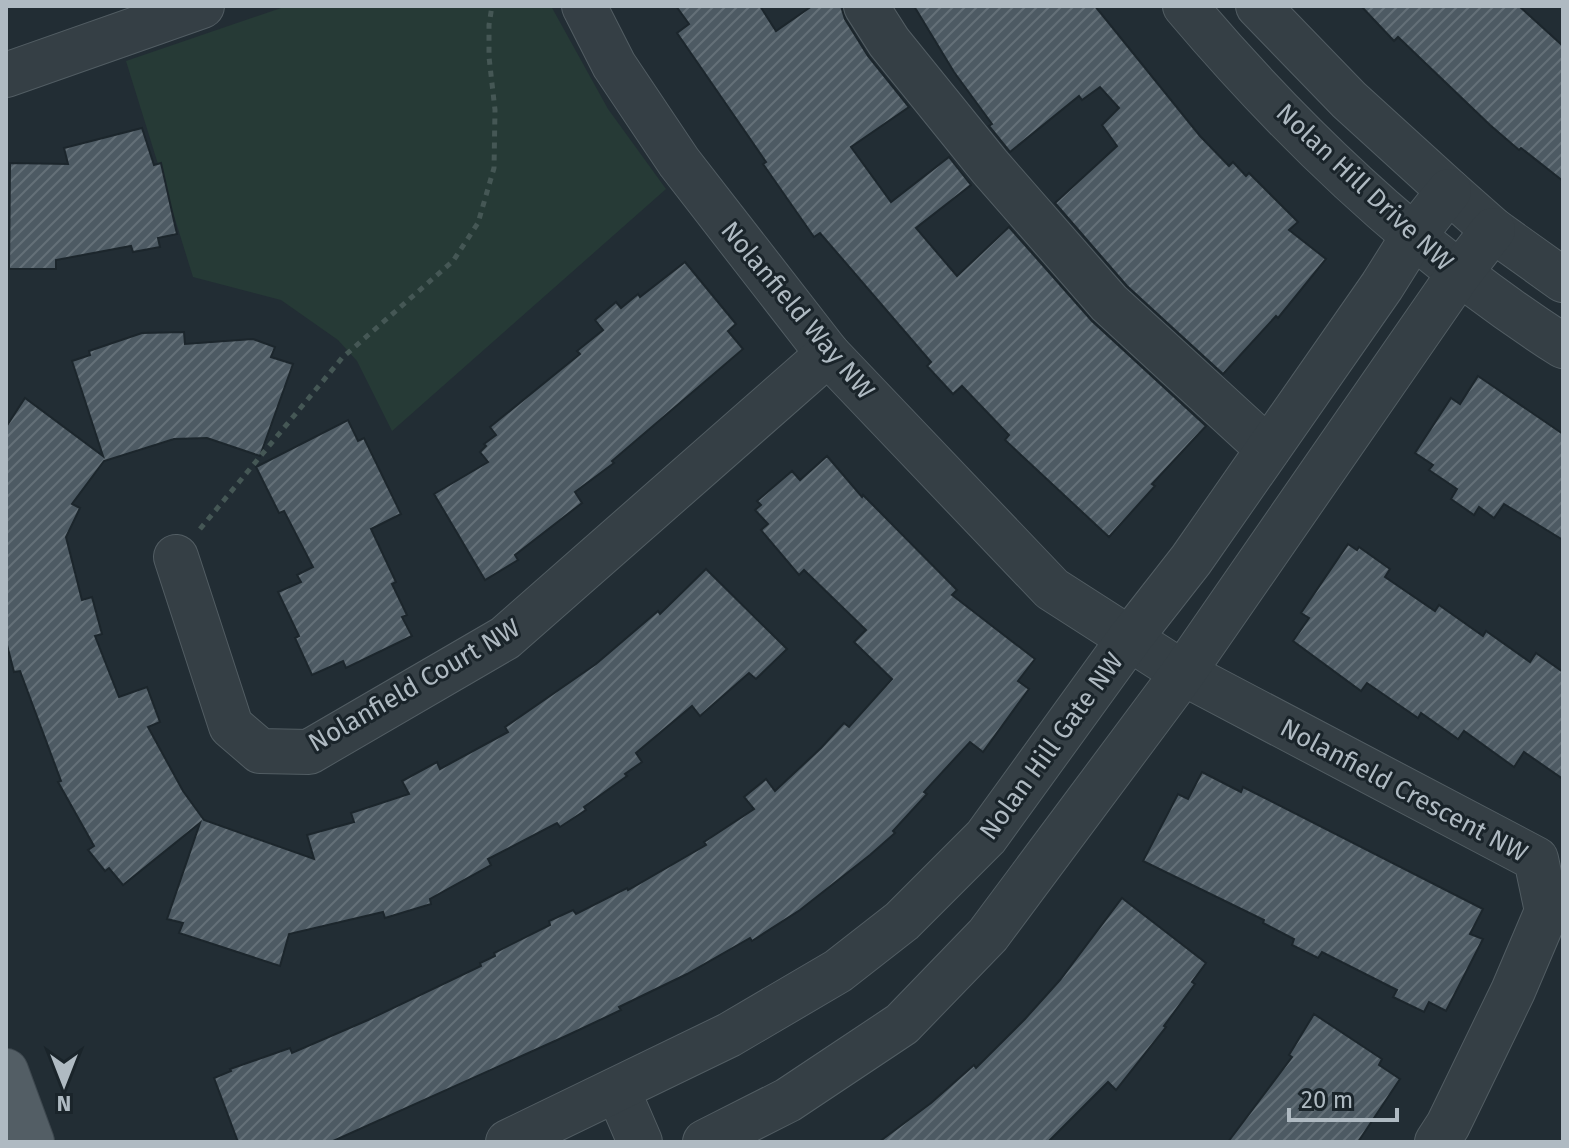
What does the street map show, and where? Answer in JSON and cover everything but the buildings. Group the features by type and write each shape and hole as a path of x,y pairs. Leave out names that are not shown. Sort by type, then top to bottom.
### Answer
{"main road":[{"path":"6,1071 32,1142"}],"street":[{"path":"6,75 202,6"},
{"name":"Nolanfield Way NW","path":"584,6 614,65 679,162 828,354 1052,589 1130,638"},
{"path":"866,6 889,42 990,167 1109,303 1268,449"},
{"name":"Nolan Hill Drive NW","path":"1185,6 1280,111 1414,235 1459,274 1563,346"},
{"name":"Nolan Hill Drive NW","path":"1258,6 1349,100 1449,191 1493,230 1563,280"},
{"name":"Nolan Hill Gate NW","path":"508,1142 729,1035 838,971 902,921 986,837 1130,638 1191,560 1382,286 1414,235 1449,191"},
{"path":"705,1142 788,1100 902,1024 988,935 1183,673 1459,274 1493,230"},
{"name":"Nolanfield Court NW","path":"176,557 231,726 260,751 309,752 505,638 828,354"},
{"name":"Nolanfield Crescent NW","path":"1130,638 1183,673 1536,859 1547,911 1513,991 1437,1142"},
{"path":"618,1091 640,1142"}],"path":[{"path":"176,557 342,358 453,261 478,223 494,168 495,110 489,47 492,6"}],"green space":[{"path":"287,6 551,6 608,109 666,189 392,431 357,361 338,340 281,300 193,277 126,61"}]}
